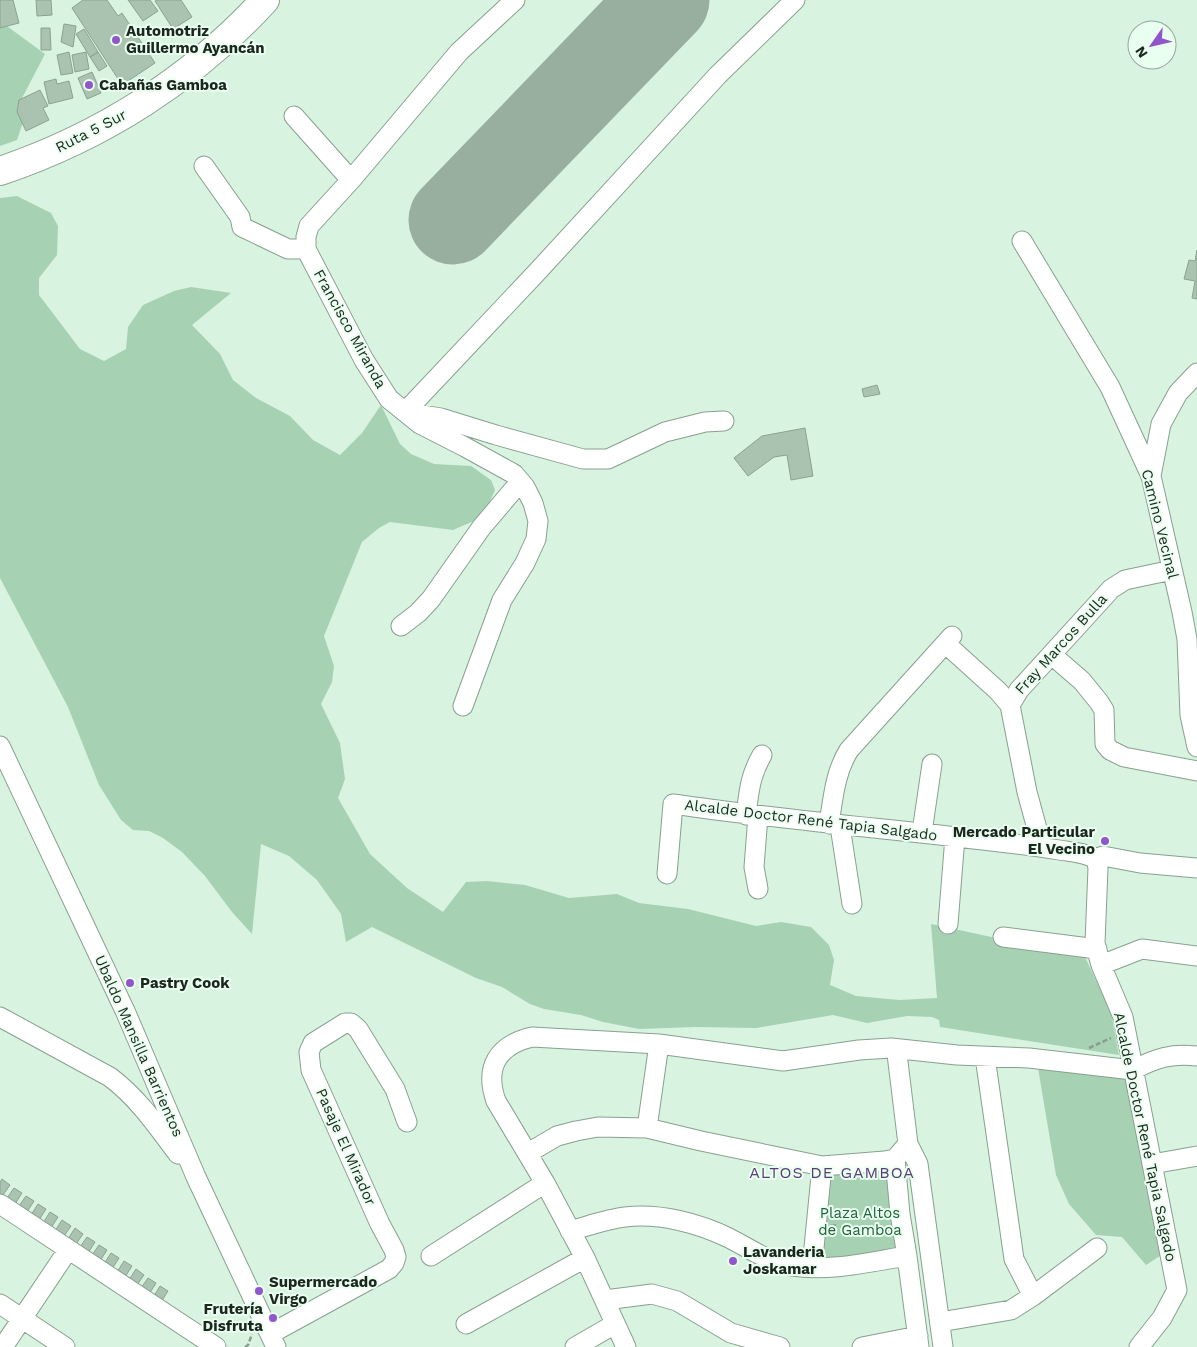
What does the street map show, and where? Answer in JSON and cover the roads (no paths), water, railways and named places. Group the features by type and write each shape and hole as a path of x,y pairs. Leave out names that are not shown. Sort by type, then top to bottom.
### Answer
{"highway":[{"name":"Ruta 5 Sur","path":"0,171 78,139 133,109 166,88 234,32 265,0"}],"street":[{"path":"204,166 240,216 242,227 288,249 306,249 306,237 309,226 351,180 459,52 515,0"},
{"path":"405,412 718,75 795,0"},
{"path":"294,116 351,180"},
{"name":"Camino Vecinal","path":"1022,241 1110,387 1151,476 1187,639 1190,715 1197,747"},
{"name":"Francisco Miranda","path":"306,249 364,360 389,399 420,424 514,474 533,503 538,521 536,539 525,563 502,600 464,706"},
{"path":"1151,476 1160,424 1178,393 1197,372"},
{"path":"405,412 441,418 496,436 583,459 608,459 665,432 705,422 724,421"},
{"path":"401,626 418,613 431,599 481,528 521,483"},
{"name":"Fray Marcos Bulla","path":"1010,705 1019,690 1111,589 1126,580 1172,570"},
{"path":"852,904 834,825 838,773 842,761 849,750 949,640 1010,705 1027,792 1042,847"},
{"path":"1052,654 1082,681 1104,710 1105,744 1110,750 1124,757 1197,771"},
{"name":"Ubaldo Mansilla Barrientos","path":"0,746 126,1013 196,1176 273,1341"},
{"path":"758,889 754,867 750,781 753,770 762,755"},
{"path":"922,832 932,764"},
{"name":"Alcalde Doctor René Tapia Salgado","path":"667,874 673,804 752,816 922,832 1042,847 1087,854 1096,859 1098,868 1095,943 1123,1017 1177,1290 1162,1318 1139,1347"},
{"path":"948,924 955,837"},
{"name":"Alcalde Doctor René Tapia Salgado","path":"1096,859 1104,856 1140,863 1197,868"},
{"path":"1004,937 1099,957 1142,949 1197,956"},
{"path":"0,1017 123,1086 144,1108 196,1176"},
{"name":"Pasaje El Mirador","path":"273,1341 389,1269 396,1257 311,1070 309,1052 313,1044 345,1023 351,1023 358,1029 395,1089 407,1122"},
{"path":"626,1347 585,1258 528,1153 496,1101 492,1090 492,1079 494,1066 504,1048 522,1039 532,1037 659,1044 783,1061 859,1050 891,1048 985,1057 1029,1058 1134,1070 1153,1060 1180,1054 1197,1056"},
{"path":"647,1128 659,1044"},
{"path":"900,1049 898,1054 908,1144 918,1164 942,1347"},
{"path":"985,1057 1014,1259 1033,1296"},
{"path":"528,1153 557,1136 598,1127 647,1128 701,1142 822,1166 895,1159 908,1144"},
{"path":"1152,1164 1197,1156"},
{"path":"862,1347 918,1341 900,1214 895,1159"},
{"path":"812,1268 822,1166"},
{"path":"431,1256 545,1183"},
{"path":"0,1204 216,1347"},
{"path":"570,1231 627,1217 666,1218 690,1222 715,1231 770,1260 789,1266 812,1268 839,1267 907,1256"},
{"path":"940,1322 1011,1310 1033,1296 1097,1248"},
{"path":"3,1347 23,1320 68,1250"},
{"path":"466,1324 585,1258"},
{"path":"605,1300 652,1294 677,1301 732,1333 780,1347"},
{"path":"0,1304 65,1347"},
{"path":"575,1347 615,1324"}],"place":[{"name":"Automotriz Guillermo Ayancán","path":"116,40"},
{"name":"Cabañas Gamboa","path":"89,85"},
{"name":"Mercado Particular El Vecino","path":"1105,841"},
{"name":"Pastry Cook","path":"130,983"},
{"name":"Lavanderia Joskamar","path":"733,1261"},
{"name":"Supermercado Virgo","path":"259,1291"},
{"name":"Frutería Disfruta","path":"273,1318"}],"district":[{"name":"ALTOS DE GAMBOA","path":"832,1172"}],"park label":[{"name":"Plaza Altos de Gamboa","path":"860,1222"}]}
